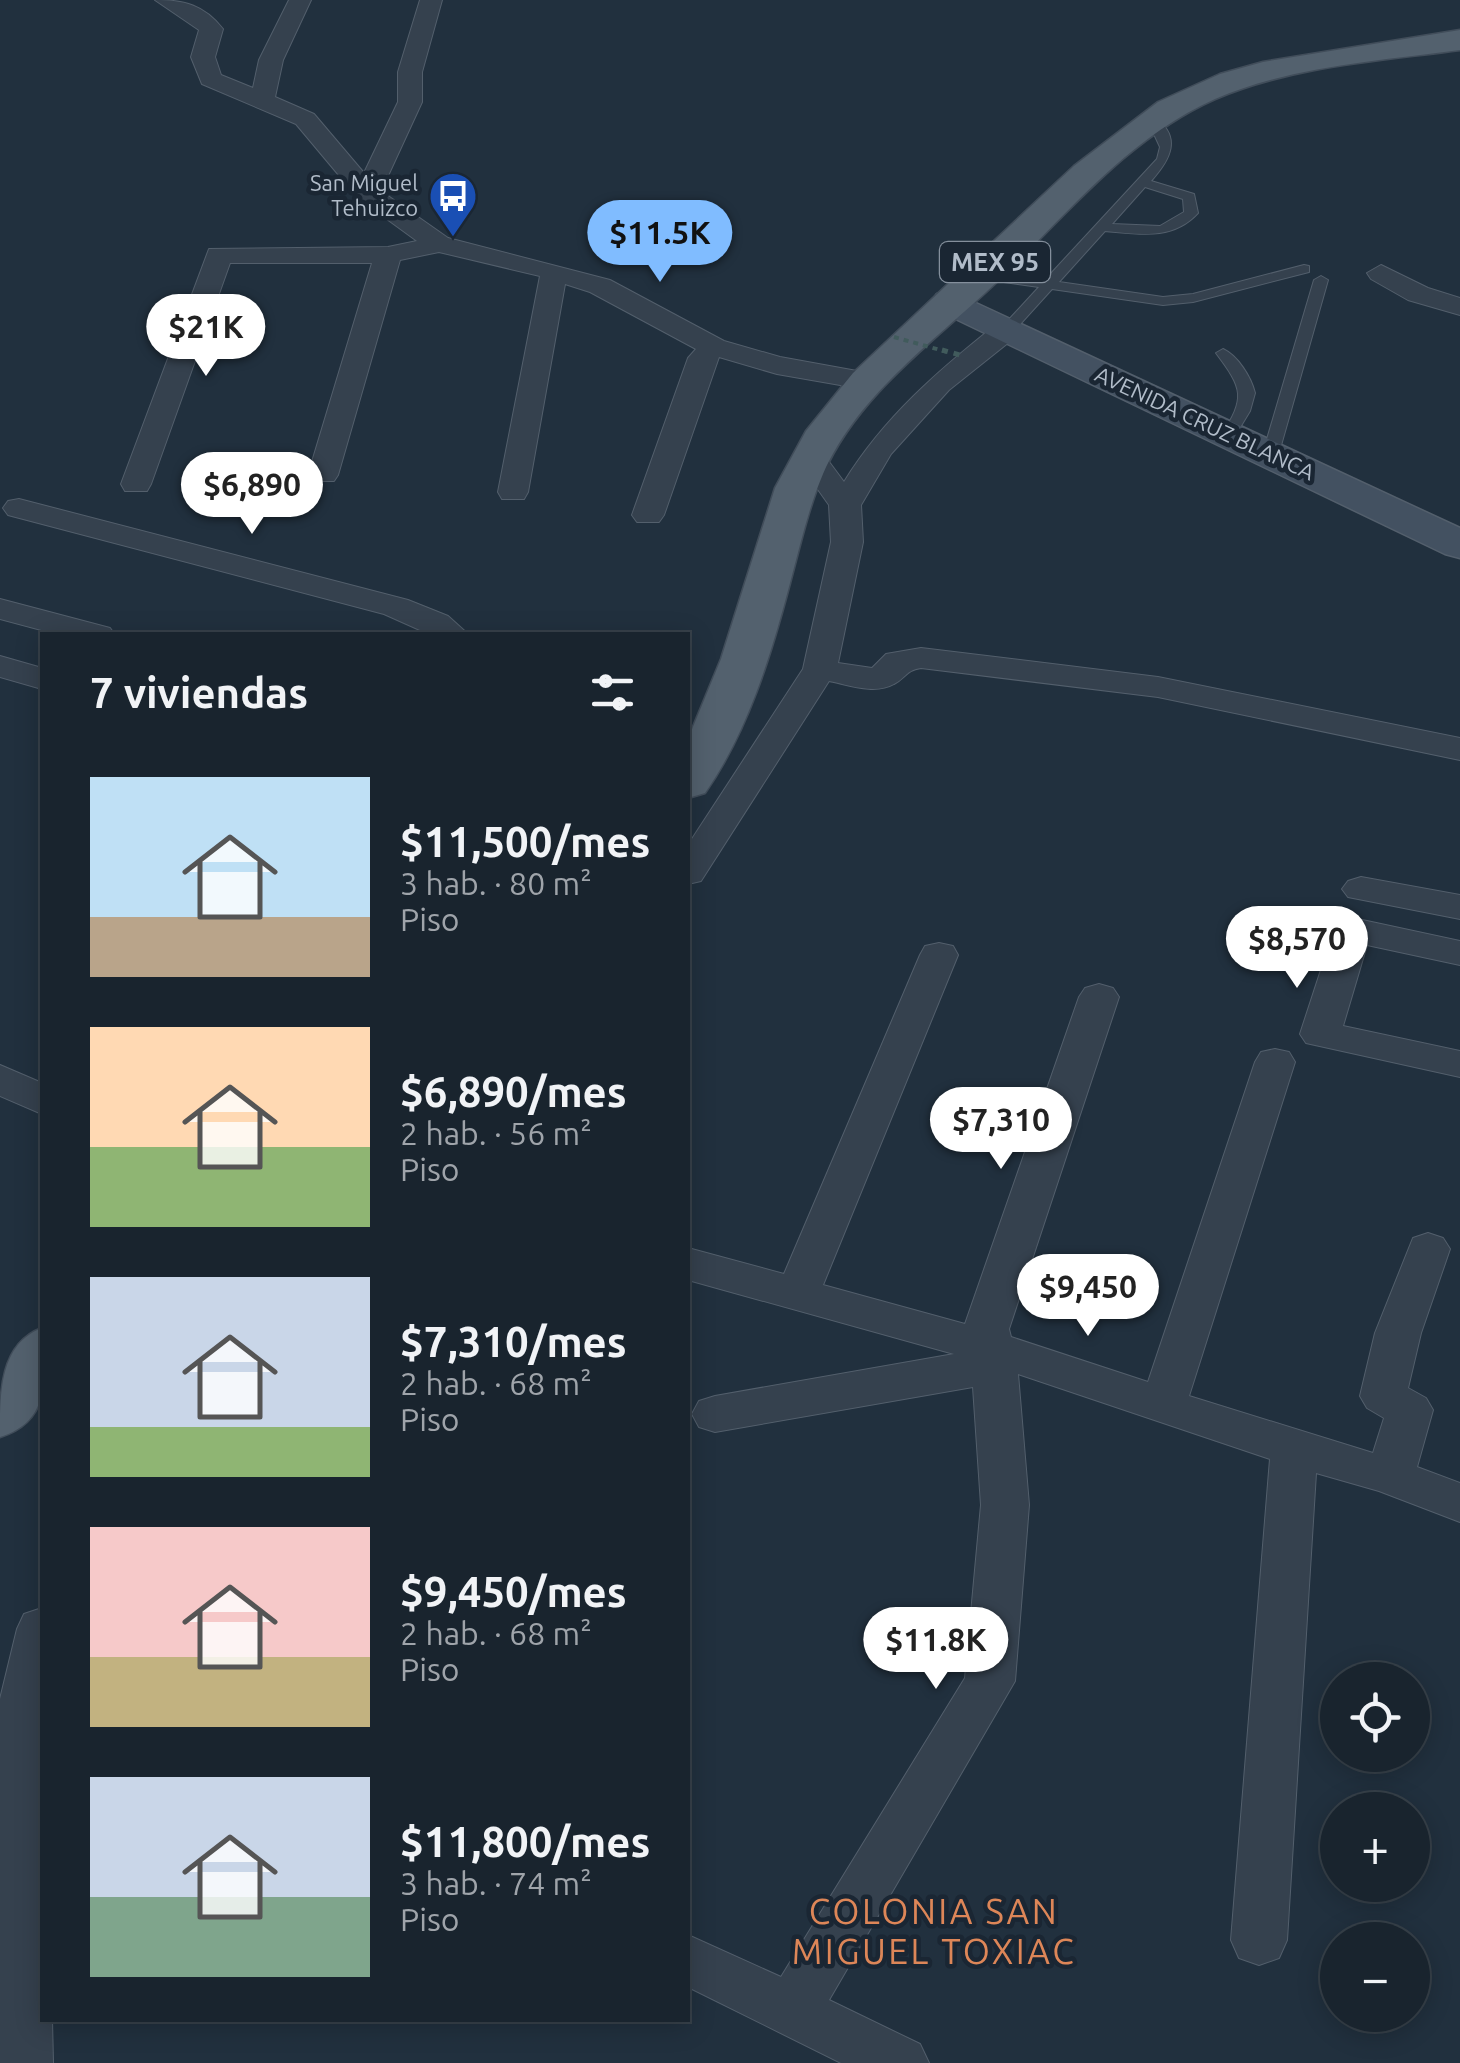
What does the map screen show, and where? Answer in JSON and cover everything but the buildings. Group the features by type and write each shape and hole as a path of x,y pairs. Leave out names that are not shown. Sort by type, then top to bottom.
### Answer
{"main road":[{"name":"MEX 95","path":"690,780 705,757 734,690 789,502 810,457 845,404 950,302 1048,210 1154,121 1204,92 1240,79 1460,40"},
{"name":"AVENIDA CRUZ BLANCA","path":"950,302 1460,545"},
{"path":"0,1413 40,1353"}],"street":[{"path":"166,0 200,17 211,29 203,57 210,80 305,119 367,193 439,244 600,286 714,347 778,364 869,380"},
{"path":"262,100 270,60 300,0"},
{"path":"367,193 410,102 410,72 431,0"},
{"path":"136,484 220,255 388,255 439,244"},
{"path":"324,475 388,255"},
{"path":"514,492 554,271"},
{"path":"1381,273 1418,294 1460,307"},
{"path":"845,506 879,448 939,384 1008,328"},
{"path":"648,515 702,358 714,347"},
{"path":"690,870 820,669 848,542 845,506 810,457"},
{"path":"18,508 396,607 448,632"},
{"path":"0,609 87,632"},
{"path":"820,669 869,679 883,677 898,660 921,658 1118,682 1460,748"},
{"path":"0,666 40,678"},
{"path":"1361,889 1460,907"},
{"path":"1460,952 1354,930 1320,1034 1460,1064"},
{"path":"798,1293 939,955"},
{"path":"793,2009 990,1681 1005,1505 993,1359 986,1329 1100,997"},
{"path":"1164,1403 1275,1062"},
{"path":"0,1078 40,1099"},
{"path":"1390,1476 1410,1410 1383,1396 1398,1333 1428,1249"},
{"path":"690,1265 798,1293 993,1359 1164,1403 1294,1449 1390,1476 1460,1503"},
{"path":"714,1414 962,1370 993,1359"},
{"path":"1259,1940 1294,1449"},
{"path":"24,2063 20,1720 40,1637"},
{"path":"690,1961 900,2063"}],"lane":[{"path":"1008,328 1163,160 1166,147 1154,121"},
{"path":"1101,226 1162,232 1176,228 1191,213 1188,197 1142,182"},
{"path":"982,275 1163,301 1193,298 1304,269"},
{"path":"1270,456 1321,280"},
{"path":"1223,353 1247,390 1248,407 1228,436"}],"path":[{"path":"894,336 960,355"}],"place":[{"name":"San Miguel Tehuizco","path":"453,238"}],"district":[{"name":"COLONIA SAN MIGUEL TOXIAC","path":"934,1932"}]}
